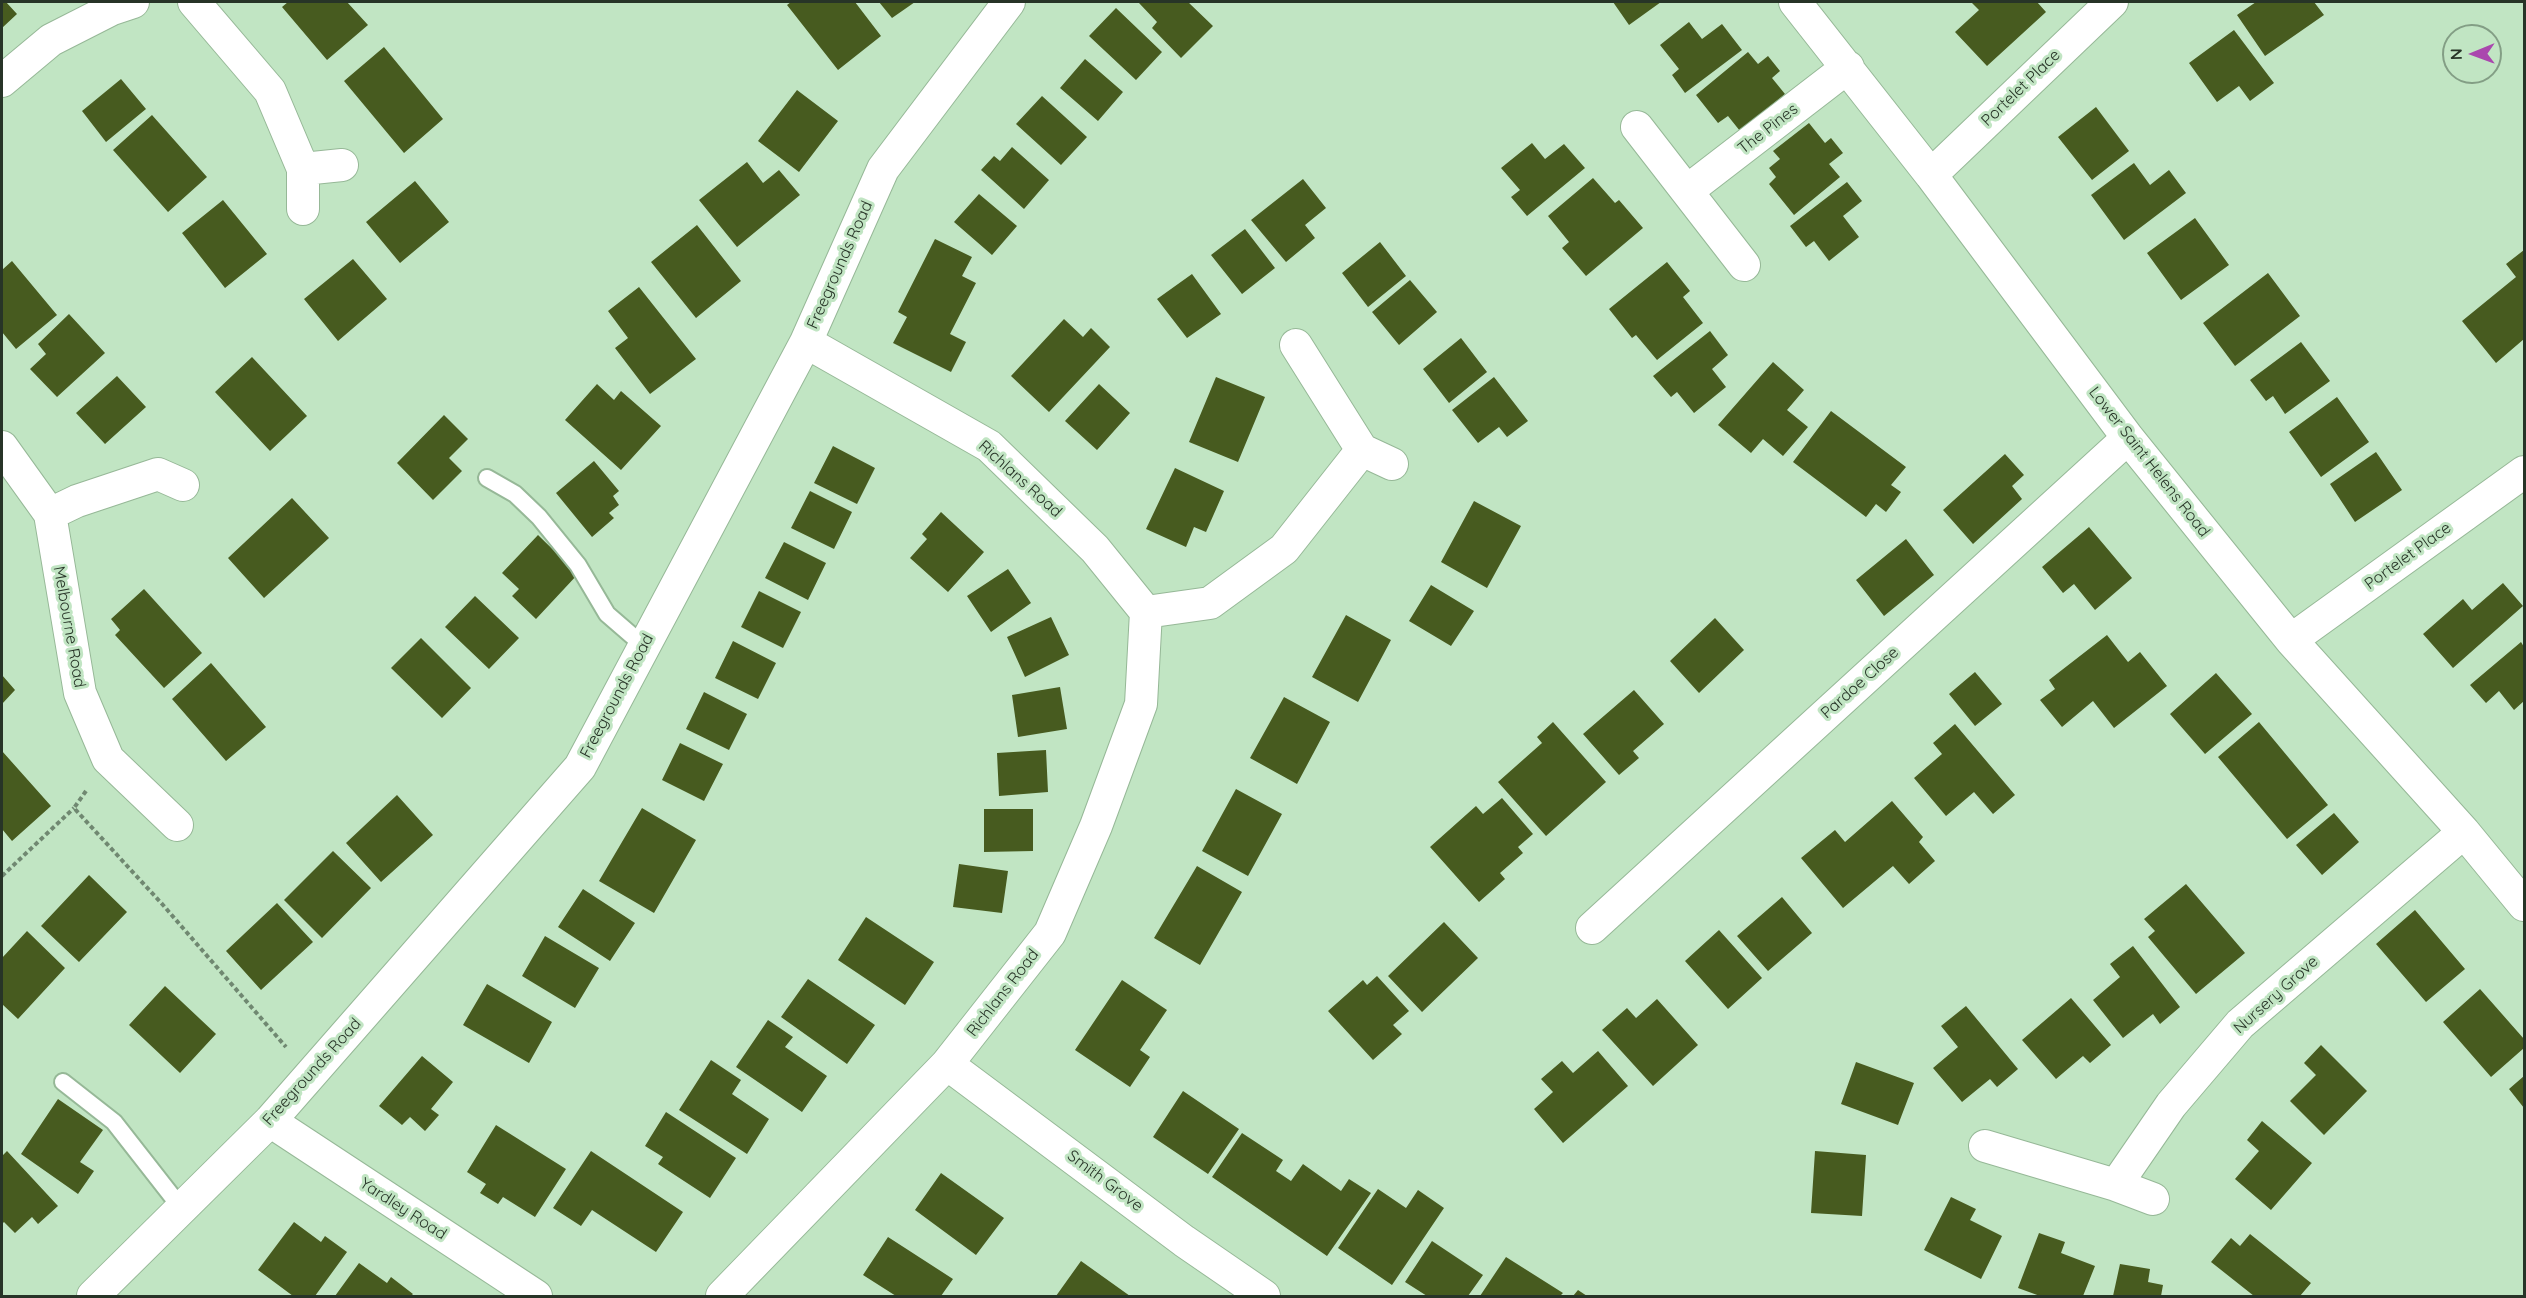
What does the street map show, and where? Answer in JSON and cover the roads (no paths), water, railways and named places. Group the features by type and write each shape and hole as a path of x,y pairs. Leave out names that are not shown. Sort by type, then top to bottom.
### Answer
{"street":[{"path":"194,2 270,91 303,169 303,209"},
{"name":"Freegrounds Road","path":"93,1296 270,1120 580,767 806,342 883,169 1009,2"},
{"name":"Lower Saint Helens Road","path":"1795,2 1848,67 2128,438 2291,640 2464,832 2524,906"},
{"name":"Portelet Place","path":"1930,175 2112,2"},
{"path":"2,81 51,40 117,4"},
{"name":"The Pines","path":"1687,191 1848,67"},
{"path":"1637,127 1744,265"},
{"path":"303,169 342,165"},
{"name":"Richlans Road","path":"722,1296 947,1064 1050,933 1096,826 1141,704 1146,612 1095,549 989,446 806,342"},
{"path":"1296,345 1362,450 1392,464"},
{"name":"Pardoe Close","path":"1592,928 2128,438"},
{"name":"Melbourne Road","path":"2,447 50,514 80,693 108,759 177,825"},
{"path":"1146,612 1210,603 1284,549 1362,450"},
{"name":"Portelet Place","path":"2291,640 2524,472"},
{"path":"50,514 77,501 158,474 183,485"},
{"name":"Nursery Grove","path":"2116,1185 2171,1105 2240,1024 2464,832"},
{"name":"Smith Grove","path":"947,1064 1184,1241 1264,1296"},
{"name":"Yardley Road","path":"270,1120 536,1296"},
{"path":"1985,1146 2116,1185 2153,1199"}],"lane":[{"path":"487,478 515,494 539,518 578,565 607,614 644,646"},
{"path":"63,1082 114,1122 182,1209"}]}
